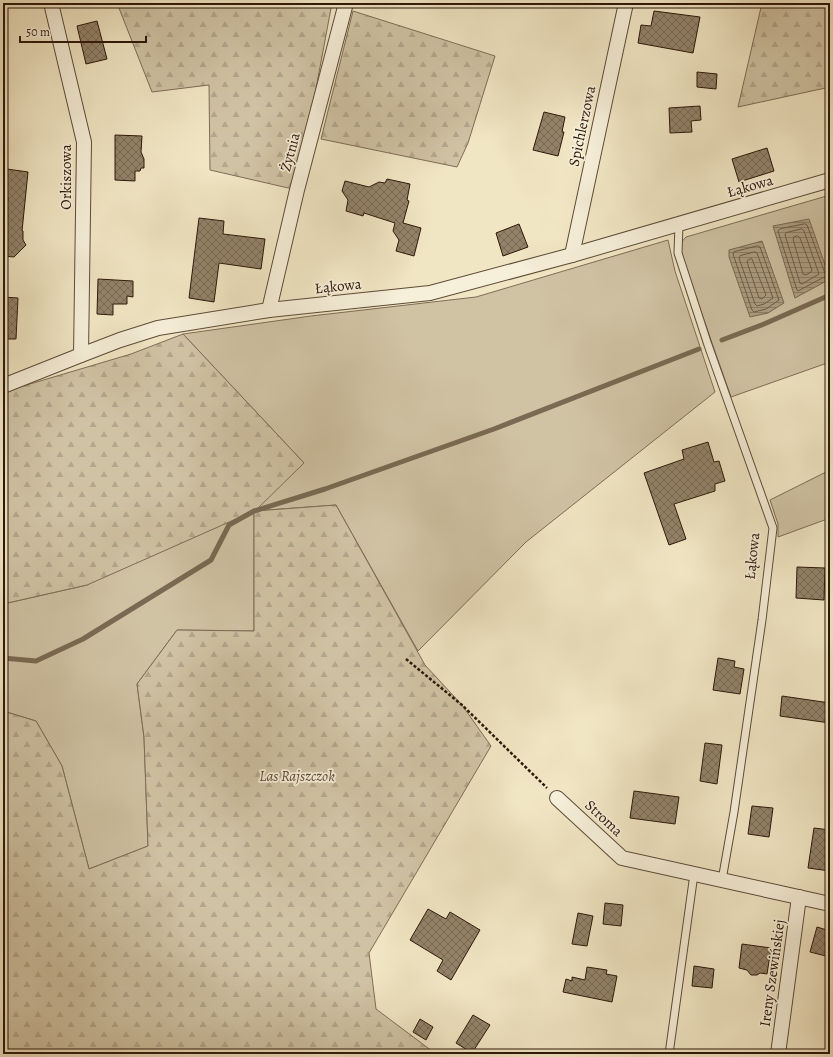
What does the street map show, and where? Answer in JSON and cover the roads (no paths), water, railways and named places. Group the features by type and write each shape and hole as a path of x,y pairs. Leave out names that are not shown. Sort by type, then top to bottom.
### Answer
{"street":[{"name":"Orkiszowa","path":"51,3 84,142 81,355"},
{"name":"Żytnia","path":"269,310 297,190 346,3"},
{"name":"Spichlerzowa","path":"572,256 626,3"},
{"name":"Łąkowa","path":"3,386 120,340 158,328 269,310 430,293 572,256 830,180"},
{"name":"Stroma","path":"557,798 622,858 830,904"},
{"name":"Ireny Szewińskiej","path":"778,1054 799,897"}],"lane":[{"name":"Łąkowa","path":"679,224 678,253 773,528 762,620 734,812 722,880"},
{"path":"669,1054 694,874"}],"water":[{"path":"809,219 830,279 795,298 773,226"},
{"path":"762,241 784,303 768,313 750,317 729,257 729,250"}],"waterway":[{"path":"722,340 764,324 830,295"},
{"path":"3,658 36,661 83,639 211,560 229,525 254,511 325,489 494,429 699,349"}],"park label":[{"name":"Las Rajszczok","path":"297,776"}]}
